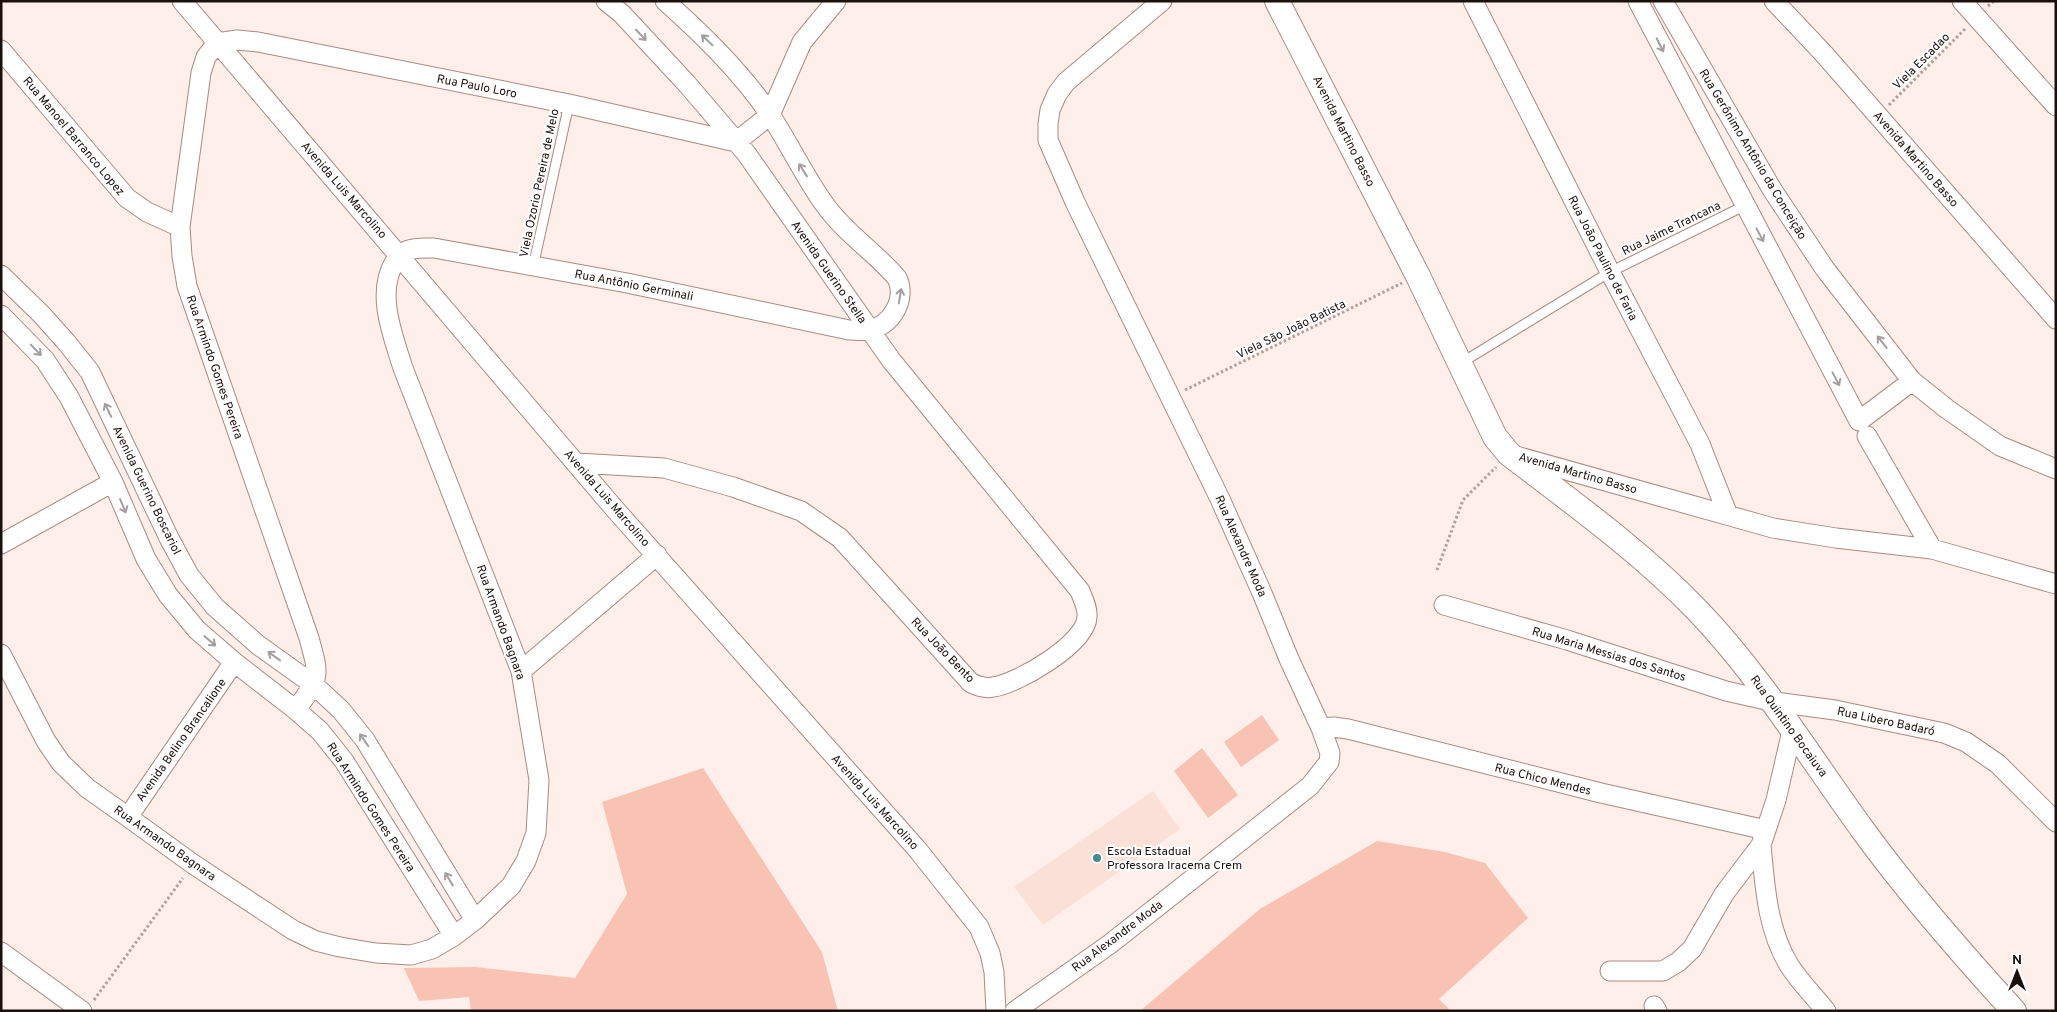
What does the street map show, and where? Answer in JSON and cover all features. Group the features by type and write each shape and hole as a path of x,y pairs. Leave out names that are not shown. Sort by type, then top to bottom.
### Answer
{"street":[{"name":"Avenida Luis Marcolino","path":"182,1 657,556 917,849 979,927 992,962 996,1011"},
{"name":"Avenida Guerino Stella","path":"606,1 622,14 687,84 746,153 870,330 882,324 891,316 901,298 901,287 892,273 845,228 825,205 770,115 710,42 665,1"},
{"path":"736,142 770,115 802,42 836,1"},
{"name":"Rua Alexandre Moda","path":"1015,1011 1110,944 1310,786 1329,762 1330,753 1322,728 1289,660 1262,593 1220,499 1075,202 1048,140 1050,110 1057,94 1066,82 1162,1"},
{"name":"Avenida Martino Basso","path":"1277,1 1418,276 1495,437 1509,454 1773,528 1932,549 2056,584"},
{"name":"Rua João Paulino de Faria","path":"1473,1 1610,272 1700,444 1728,515"},
{"name":"Rua Gerônimo Antônio da Conceição","path":"1638,1 1744,206 1863,428 1932,549"},
{"name":"Rua Gerônimo Antônio da Conceição","path":"1663,1 1773,190 1825,270 1912,381 1946,409 2000,446 2056,469"},
{"name":"Avenida Martino Basso","path":"1774,1 1878,116 2056,319"},
{"path":"1962,1 2056,106"},
{"name":"Rua Paulo Loro","path":"217,43 237,40 258,42 569,104 736,142"},
{"name":"Rua Armindo Gomes Pereira","path":"217,43 206,57 201,72 180,227 182,256 187,286 309,638 318,673 314,685"},
{"name":"Rua Manoel Barranco Lopez","path":"1,50 127,198 147,212 180,227"},
{"name":"Rua Antônio Germinali","path":"399,254 417,248 434,248 627,283 849,330 870,330"},
{"name":"Rua Armando Bagnara","path":"1,654 42,733 61,763 87,788 193,864 293,930 316,942 376,953 411,955 432,949 454,936 511,886 526,861 536,833 539,780 521,671 403,368 391,330 386,295 389,272 399,254"},
{"name":"Avenida Guerino Boscariol","path":"1,276 42,315 90,372 169,538 189,575 214,607 258,645 314,685"},
{"path":"6,324 42,315"},
{"path":"6,324 45,360 69,398 113,482 146,559 168,595 197,630 234,662 296,710 314,685 341,710 365,740 474,920"},
{"name":"Rua João Bento","path":"577,463 664,468 733,487 801,512 840,538 971,683 983,688 994,687 1025,676 1064,649 1082,632 1087,617 1080,591 891,360 870,330"},
{"path":"1863,428 1912,381"},
{"name":"Rua Quintino Bocaiuva","path":"1509,454 1624,542 1696,609 1774,702 1792,731 1867,835 1931,916 2014,1011"},
{"path":"1,544 113,482"},
{"path":"521,671 657,556"},
{"name":"Rua Maria Messias dos Santos","path":"1444,606 1567,640 1726,691 1774,702"},
{"name":"Avenida Belino Brancalione","path":"128,817 234,662"},
{"name":"Rua Libero Badaró","path":"1774,702 1835,710 1944,733 1966,742 1998,764 2056,822"},
{"name":"Rua Armindo Gomes Pereira","path":"296,710 320,731 344,760 454,936"},
{"name":"Rua Chico Mendes","path":"1322,728 1348,729 1763,837"},
{"path":"1610,971 1663,971 1678,962 1692,949 1724,894 1763,837 1776,800 1792,731"},
{"path":"1763,837 1767,904 1780,948 1790,967 1826,1011"},
{"path":"1,952 87,1007"}],"lane":[{"name":"Viela Ozorio Pereira de Melo","path":"533,267 569,104"},
{"name":"Rua Jaime Trancana","path":"1459,364 1610,272 1744,206"}],"path":[{"name":"Viela Escadao","path":"1878,116 1977,18"},
{"name":"Viela São João Batista","path":"1171,397 1418,276"},
{"path":"1437,570 1463,500 1509,454"},
{"path":"87,1007 193,864"}],"shaded area":[{"path":"1262,715 1279,740 1241,767 1224,742"},
{"path":"1202,748 1238,795 1208,818 1174,771"},
{"path":"703,768 822,952 838,1011 471,1011 469,997 419,1001 404,968 475,967 575,978 627,894 602,802"},
{"name":"Escola Estadual Professora Iracema Crem","path":"1153,791 1180,829 1043,925 1014,887"},
{"path":"1377,841 1445,852 1485,863 1528,918 1439,999 1451,1011 1140,1011 1260,909"}],"place":[{"name":"Escola Estadual Professora Iracema Crem","path":"1097,858"}]}
